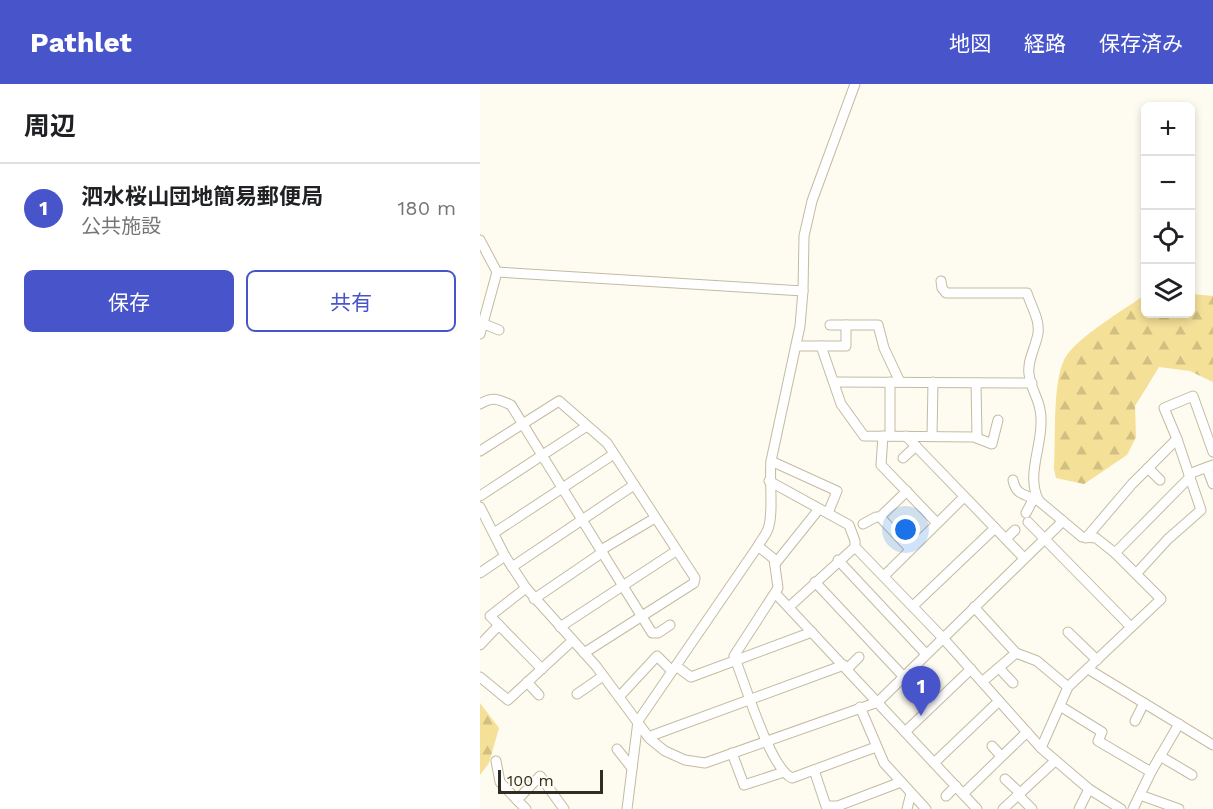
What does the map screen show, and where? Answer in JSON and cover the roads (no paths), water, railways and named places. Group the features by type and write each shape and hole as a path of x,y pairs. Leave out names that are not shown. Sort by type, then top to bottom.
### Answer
{"street":[{"path":"627,809 638,721 768,528 771,461 800,326 806,224 812,201 855,84"},
{"path":"480,240 497,272 480,334"},
{"path":"497,272 803,291"},
{"path":"941,281 946,293 1027,293 1038,321 1038,332 1029,364 1029,376 1040,403 1041,422 1039,447 1033,473 1037,499 1027,517 1044,539 1131,627"},
{"path":"484,324 499,330"},
{"path":"830,325 878,325 895,382 881,465 938,523"},
{"path":"795,346 846,346 846,325"},
{"path":"821,346 841,404 864,436 977,438 992,444 998,420"},
{"path":"834,382 1032,382"},
{"path":"932,436 933,382"},
{"path":"976,383 977,438"},
{"path":"1136,574 1168,539 1201,510 1164,408 1193,396 1213,452"},
{"path":"480,404 490,398 496,398 511,405 654,634 670,626"},
{"path":"480,451 559,401 607,443 694,579 694,583 584,653"},
{"path":"480,496 587,426"},
{"path":"906,436 1024,558"},
{"path":"1086,538 1177,439"},
{"path":"903,458 916,446"},
{"path":"480,530 491,529 614,454"},
{"path":"771,461 837,491 824,511 775,564"},
{"path":"1115,553 1190,476 1210,467 1213,484"},
{"path":"1148,468 1160,480"},
{"path":"1013,480 1015,489 1020,493 1037,499 1086,538 1096,538 1115,553 1161,599 1068,687 1041,748"},
{"path":"769,482 849,525 855,547 971,669 1041,748 1089,789 1121,809"},
{"path":"512,567 634,485"},
{"path":"863,525 880,517 907,491"},
{"path":"884,576 964,497"},
{"path":"480,507 505,556 534,599 603,676 648,737 665,751 696,763 705,763 878,702 1063,521"},
{"path":"880,517 910,549"},
{"path":"534,599 602,551 655,518"},
{"path":"912,606 994,528"},
{"path":"1006,539 1015,530"},
{"path":"758,546 774,560 778,588 734,656 766,741 784,772 792,778 876,747"},
{"path":"789,607 838,560 855,547"},
{"path":"560,627 622,584 676,551"},
{"path":"480,573 505,556"},
{"path":"838,560 926,654"},
{"path":"815,582 903,676"},
{"path":"526,588 489,616 542,669"},
{"path":"776,594 977,809"},
{"path":"974,607 1016,652 1037,662 1068,687"},
{"path":"480,645 499,625"},
{"path":"619,697 657,656 674,669 691,677 812,632"},
{"path":"1068,632 1097,660"},
{"path":"480,677 508,700 572,641"},
{"path":"982,682 1016,652"},
{"path":"648,737 845,667 860,657"},
{"path":"999,668 1013,683"},
{"path":"905,732 971,669"},
{"path":"1088,669 1213,745"},
{"path":"577,694 603,676"},
{"path":"527,682 539,695"},
{"path":"934,763 999,701"},
{"path":"1135,721 1144,703"},
{"path":"1060,706 1102,732 1098,741 1150,771"},
{"path":"860,708 884,763 927,809"},
{"path":"1133,809 1150,771 1179,724"},
{"path":"945,796 959,790 1002,756 1027,732"},
{"path":"992,746 1002,756"},
{"path":"617,749 632,768"},
{"path":"732,753 744,785 784,772"},
{"path":"1160,756 1192,775"},
{"path":"496,761 500,782 526,809"},
{"path":"1003,809 1055,761"},
{"path":"814,770 826,806 838,806 901,782"},
{"path":"517,800 543,772 564,809"},
{"path":"1005,779 1032,809"},
{"path":"1078,809 1089,789"},
{"path":"907,809 911,793"},
{"path":"1140,795 1179,809"}],"place":[{"name":"泗水桜山団地簡易郵便局","path":"921,716"}]}
